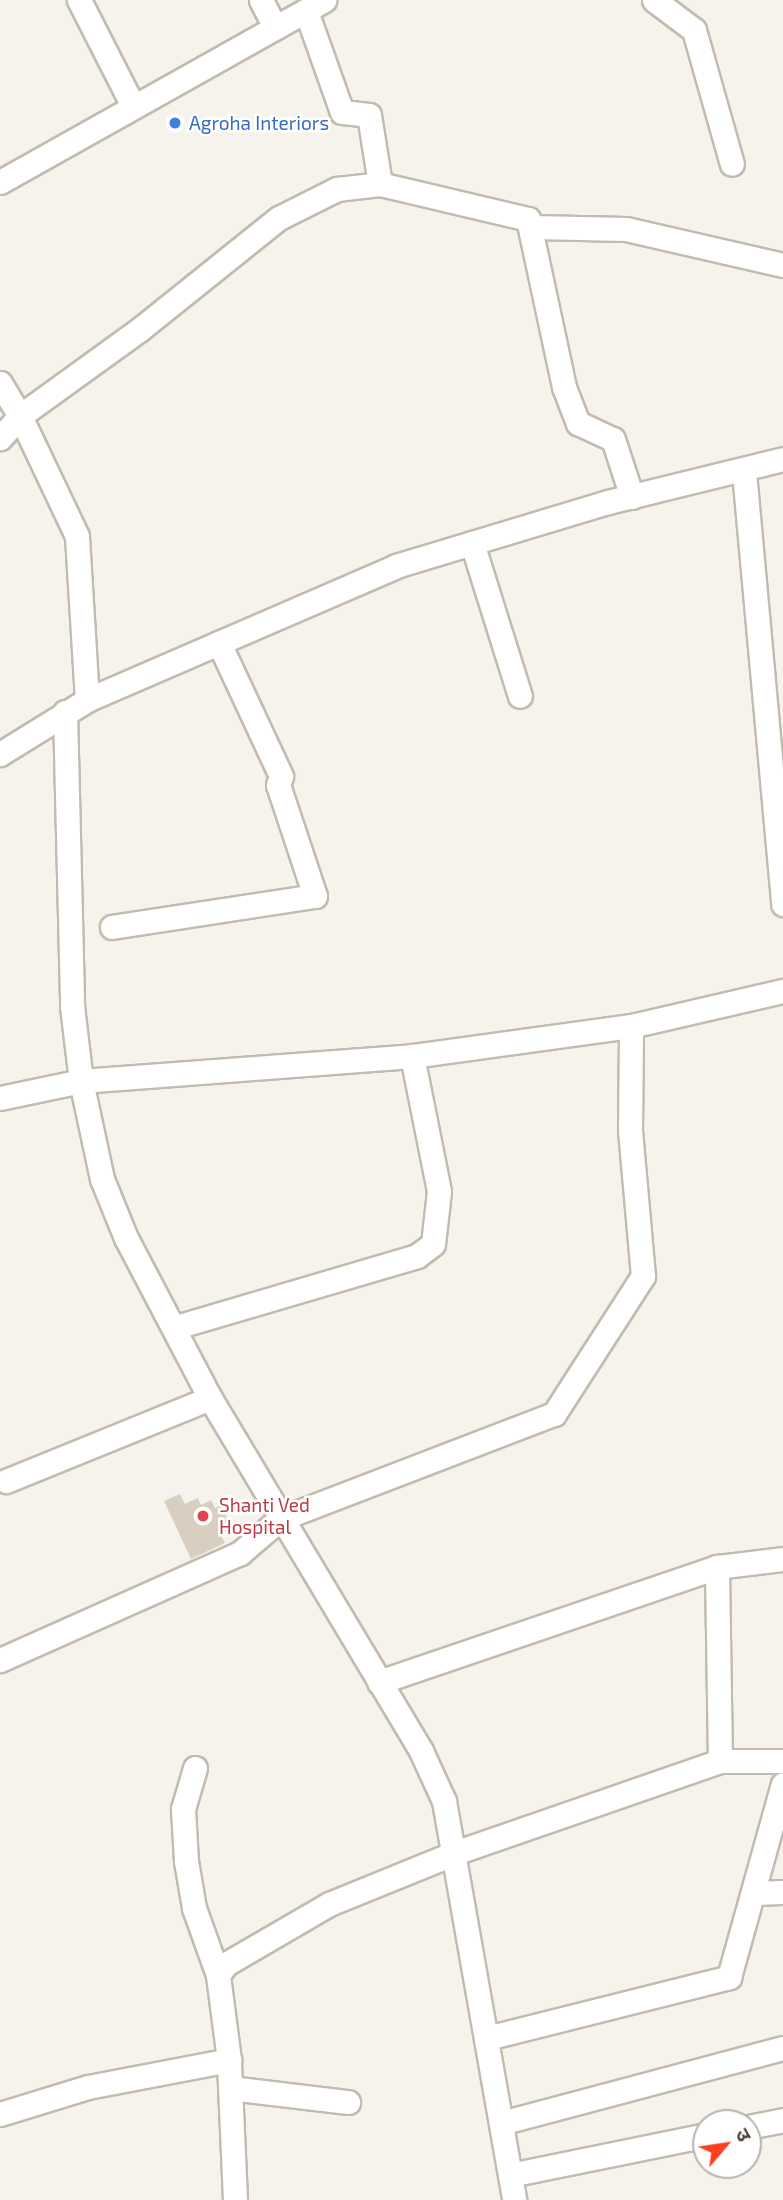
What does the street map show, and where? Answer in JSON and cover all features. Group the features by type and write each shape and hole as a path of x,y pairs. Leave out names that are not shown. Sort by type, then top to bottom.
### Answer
{"street":[{"path":"79,0 133,106"},
{"path":"261,0 275,28"},
{"path":"654,0 694,30 732,164"},
{"path":"0,181 315,5 342,112 369,115 380,184"},
{"path":"0,438 19,416 139,330 279,218 337,189 380,184 522,215 533,227 564,387 578,423 613,439 632,496"},
{"path":"533,227 626,229 783,265"},
{"path":"0,383 19,416 77,536 88,700"},
{"path":"0,754 88,700 396,566 632,496 744,472 783,459"},
{"path":"744,472 783,904"},
{"path":"472,543 520,696"},
{"path":"112,928 315,896 278,785 281,776 219,643"},
{"path":"65,712 72,1006 80,1081 111,1204 210,1398 379,1682 444,1801 457,1852 514,2200"},
{"path":"0,1098 80,1081 412,1056 631,1026 783,992"},
{"path":"0,1660 240,1553 280,1518 542,1423 554,1414 643,1276 630,1130 631,1026"},
{"path":"176,1327 417,1256 433,1244 439,1191 412,1056"},
{"path":"6,1481 210,1398"},
{"path":"379,1682 717,1567 783,1559"},
{"path":"717,1567 720,1762"},
{"path":"218,1975 236,1952 329,1904 457,1852 720,1762 783,1761"},
{"path":"195,1768 183,1809 185,1851 194,1908 218,1975 229,2060 235,2200"},
{"path":"488,2038 721,1983 732,1972 783,1784"},
{"path":"754,1893 783,1892"},
{"path":"502,2123 783,2048"},
{"path":"0,2114 88,2087 229,2060"},
{"path":"230,2088 348,2102"},
{"path":"762,2124 783,2120"},
{"path":"510,2175 692,2138"}],"building":[{"path":"180,1494 185,1504 198,1498 201,1505 211,1500 215,1508 221,1505 232,1529 220,1534 225,1543 191,1559 164,1501"}],"place":[{"name":"Agroha Interiors","path":"175,123"},
{"name":"Shanti Ved Hospital","path":"203,1516"}]}
